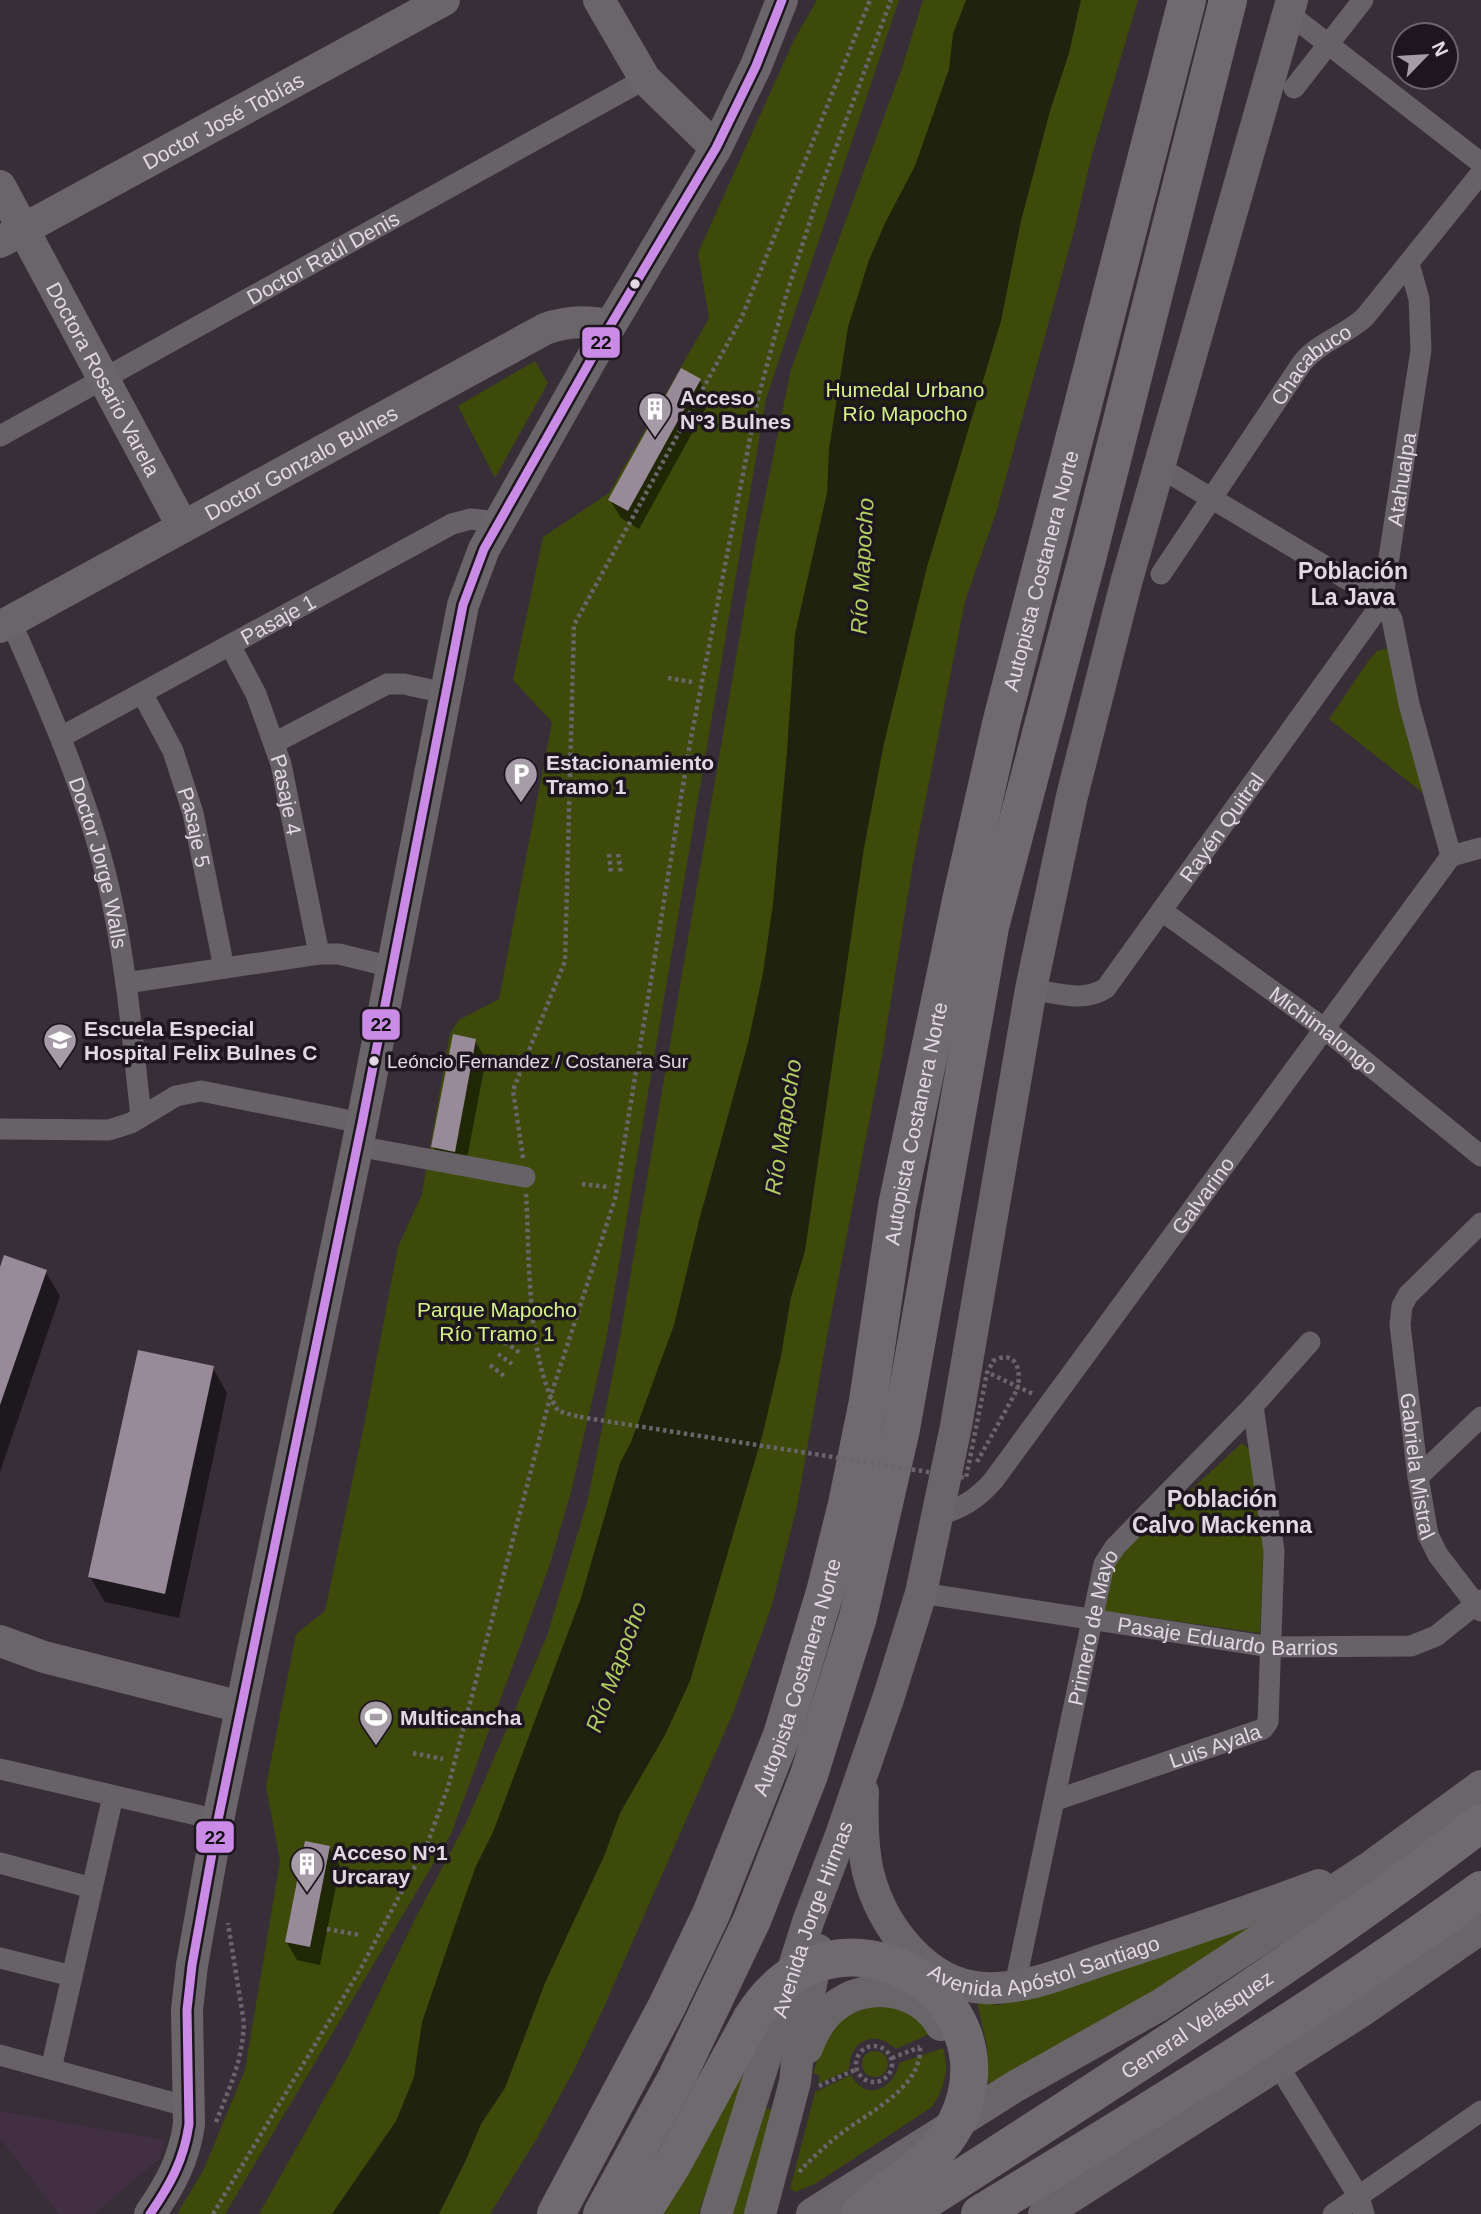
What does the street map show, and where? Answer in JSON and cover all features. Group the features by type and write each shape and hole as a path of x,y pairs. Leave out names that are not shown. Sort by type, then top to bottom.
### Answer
{"highway":[{"name":"Autopista Costanera Norte","path":"556,2214 661,2018 711,1914 782,1735 825,1592 863,1428 897,1206 968,870 1002,724 1187,0"},
{"name":"Autopista Costanera Norte","path":"602,2214 677,2077 752,1920 809,1775 858,1617 901,1429 990,927 1087,559 1228,0"},
{"name":"General Velásquez","path":"905,2214 1215,2011 1481,1823"},
{"path":"980,2214 1280,2028 1481,1890"},
{"path":"642,2214 672,2165 752,2018 769,1994 791,1976 817,1963 845,1957 864,1957 901,1967 932,1988 954,2017 962,2034 968,2071 963,2107 942,2146 930,2159 860,2214"}],"street":[{"name":"Doctor José Tobías","path":"12,235 444,0"},
{"path":"599,0 645,79 716,148"},
{"path":"151,2209 170,2185 183,2158 187,2141 187,2010 192,1965 218,1820 359,1135 445,693 469,586 484,549 499,522 610,326 716,148 756,66 782,0"},
{"path":"1294,88 1363,0"},
{"path":"841,1835 889,1696 920,1593 938,1515 958,1415 1031,989 1095,699 1290,7 1328,43 1481,163"},
{"name":"Doctor Raúl Denis","path":"0,436 645,79"},
{"name":"Chacabuco","path":"1161,574 1302,363 1321,345 1358,324 1481,173"},
{"name":"Doctora Rosario Varela","path":"0,186 12,235 103,379 183,527"},
{"name":"Atahualpa","path":"1382,603 1421,350 1419,299 1409,264"},
{"name":"Doctor Gonzalo Bulnes","path":"5,624 545,329 571,322 610,326"},
{"path":"1159,467 1370,593 1382,603 1392,619 1409,704 1451,856 1481,848"},
{"name":"Pasaje 1","path":"61,737 452,524 471,519 499,522"},
{"name":"Rayén Quitral","path":"1031,989 1084,997 1098,993 1113,981 1382,603"},
{"name":"Doctor Jorge Walls","path":"5,624 61,737 101,857 118,930 141,1116"},
{"name":"Pasaje 4","path":"230,645 256,694 274,743 286,785 319,954"},
{"path":"274,743 387,684 404,684 445,693"},
{"name":"Pasaje 5","path":"142,693 173,751 187,791 224,968"},
{"name":"Galvarino","path":"938,1515 972,1501 993,1481 1451,856"},
{"name":"Michimalongo","path":"1162,911 1325,1030 1481,1156"},
{"path":"126,983 319,954 338,954 392,967"},
{"path":"0,1129 109,1130 131,1123 176,1096 201,1091 525,1177"},
{"name":"Gabriela Mistral","path":"1479,1605 1444,1564 1432,1544 1426,1525 1400,1325 1402,1306 1416,1286 1481,1223"},
{"name":"Primero de Mayo","path":"1015,1985 1102,1572 1108,1556 1253,1406 1310,1342"},
{"name":"Luis Ayala","path":"1056,1800 1262,1729 1269,1717 1275,1571 1273,1536 1253,1406"},
{"path":"1418,1477 1481,1417"},
{"name":"Pasaje Eduardo Barrios","path":"920,1593 1271,1647 1411,1646 1436,1636 1479,1605"},
{"path":"0,1641 44,1657 241,1707"},
{"name":"Avenida Apóstol Santiago","path":"865,1763 863,1808 867,1868 892,1928 926,1964 950,1980 984,1988 1015,1985 1073,1970 1198,1929 1373,1865"},
{"path":"0,1769 218,1820"},
{"name":"Avenida Apóstol Santiago","path":"812,2214 1014,2087 1160,2005 1373,1865 1481,1786"},
{"path":"51,2069 113,1796"},
{"name":"Avenida Jorge Hirmas","path":"760,2214 795,2082 799,2043 841,1835"},
{"name":"Avenida Jorge Hirmas","path":"716,2214 808,1922 841,1835"},
{"path":"0,1863 92,1888"},
{"path":"1044,2214 1360,2012 1481,1928"},
{"path":"0,1958 72,1976"},
{"path":"795,2082 816,2028 834,2006 859,1993 873,1991 901,1994 915,2000 937,2018 947,2036 953,2059 952,2074 940,2110 909,2153"},
{"path":"0,2056 189,2107"},
{"path":"1278,2065 1361,2205"},
{"path":"1333,2214 1361,2205 1481,2112"}],"path":[{"path":"870,0 741,319 574,625 565,961 513,1090 525,1177 534,1334 550,1398 558,1411 580,1417 966,1478 987,1373 993,1361 1007,1358 1017,1365 1020,1374 1017,1388 976,1463"},
{"path":"213,2214 361,1968 428,1842 448,1787 550,1398 615,1199 690,743 758,398 820,190 891,0"},
{"path":"668,678 692,682"},
{"path":"618,854 621,873"},
{"path":"609,855 611,874"},
{"path":"582,1184 608,1187"},
{"path":"505,1342 520,1353"},
{"path":"498,1354 512,1364"},
{"path":"490,1365 504,1376"},
{"path":"991,1374 1017,1388"},
{"path":"412,1753 443,1759"},
{"path":"214,2129 238,2067 244,2023 227,1917"},
{"path":"327,1929 359,1935"},
{"path":"868,2046 881,2046 891,2055 893,2061 890,2073 881,2081 868,2081 857,2069 858,2055 868,2046"},
{"path":"793,2178 818,2152 900,2090 918,2064 920,2047"},
{"path":"795,2082 813,2088 857,2069"}],"shaded area":[{"path":"0,2111 165,2140 160,2158 94,2214 59,2214 0,2138"}],"green space":[{"name":"Parque Mapocho Río Tramo 1","path":"817,0 899,0 766,399 606,1340 571,1492 549,1567 451,1834 225,2214 177,2214 203,2171 245,2070 280,1861 266,1786 296,1634 325,1611 398,1247 422,1194 450,1033 459,1020 499,999 552,722 513,680 543,537 609,493 709,318 698,253 794,40"},
{"name":"Humedal Urbano Río Mapocho","path":"923,0 1138,0 1091,158 1074,231 996,513 965,601 913,863 882,1056 797,1506 772,1605 733,1713 603,2009 536,2140 490,2214 259,2214 349,2055 415,1919 466,1823 547,1636 588,1499 620,1337 756,541 791,369 902,68"},
{"path":"535,361 548,383 495,478 458,406"},
{"path":"1389,648 1423,793 1329,719 1369,660 1377,651"},
{"path":"1242,1443 1250,1450 1264,1535 1260,1633 1104,1611 1111,1563"},
{"path":"1275,1914 1092,2033 988,2084 987,2047 977,2002 999,2005 1048,1993"},
{"path":"887,2001 936,2031 896,2049 879,2039 864,2041 853,2052 849,2070 818,2084 820,2076 813,2073 823,2042 840,2017"},
{"path":"943,2048 945,2079 932,2107 815,2184 795,2192 790,2189 815,2092 851,2075 864,2088 878,2089 891,2080 899,2063"},
{"path":"875,2051 884,2055 888,2064 884,2073 875,2077 866,2073 862,2064 866,2055"},
{"path":"739,2074 747,2079 698,2214 647,2214"},
{"path":"759,2107 776,2110 748,2214 731,2214"}],"water":[{"name":"Río Mapocho","path":"966,0 1081,0 1069,53 1050,111 1021,221 1001,321 927,567 884,743 864,848 805,1251 791,1297 781,1356 763,1433 690,1681 665,1735 620,1813 605,1854 545,1983 505,2088 481,2124 439,2214 332,2214 396,2121 414,2077 422,2022 461,1908 476,1866 493,1832 581,1598 620,1463 631,1442 674,1325 700,1217 748,1043 763,973 773,904 795,634 827,493 829,449 848,327 869,260 915,166 949,69 953,34"}],"building":[{"name":"Acceso N°3 Bulnes","path":"681,368 701,379 628,511 608,500"},
{"path":"453,1034 476,1039 455,1152 431,1147"},
{"path":"4,1255 47,1270 0,1405 0,1267"},
{"path":"138,1350 214,1366 165,1594 88,1577"},
{"name":"Acceso N°1 Urcaray","path":"305,1841 330,1846 310,1947 285,1942"}],"transit line":[{"name":"22","path":"150,2214 175,2172 187,2137 187,2010 192,1965 218,1820 362,1123 463,605 484,549 610,326 716,148 756,66 782,0"}],"place":[{"name":"Acceso N°3 Bulnes","path":"655,439"},
{"name":"Estacionamiento Tramo 1","path":"521,804"},
{"name":"Leóncio Fernandez / Costanera Sur","path":"374,1061"},
{"name":"Escuela Especial Hospital Felix Bulnes C","path":"60,1070"},
{"name":"Multicancha","path":"376,1747"},
{"name":"Acceso N°1 Urcaray","path":"307,1894"}],"district":[{"name":"Población La Java","path":"1353,584"},
{"name":"Población Calvo Mackenna","path":"1222,1512"}]}
